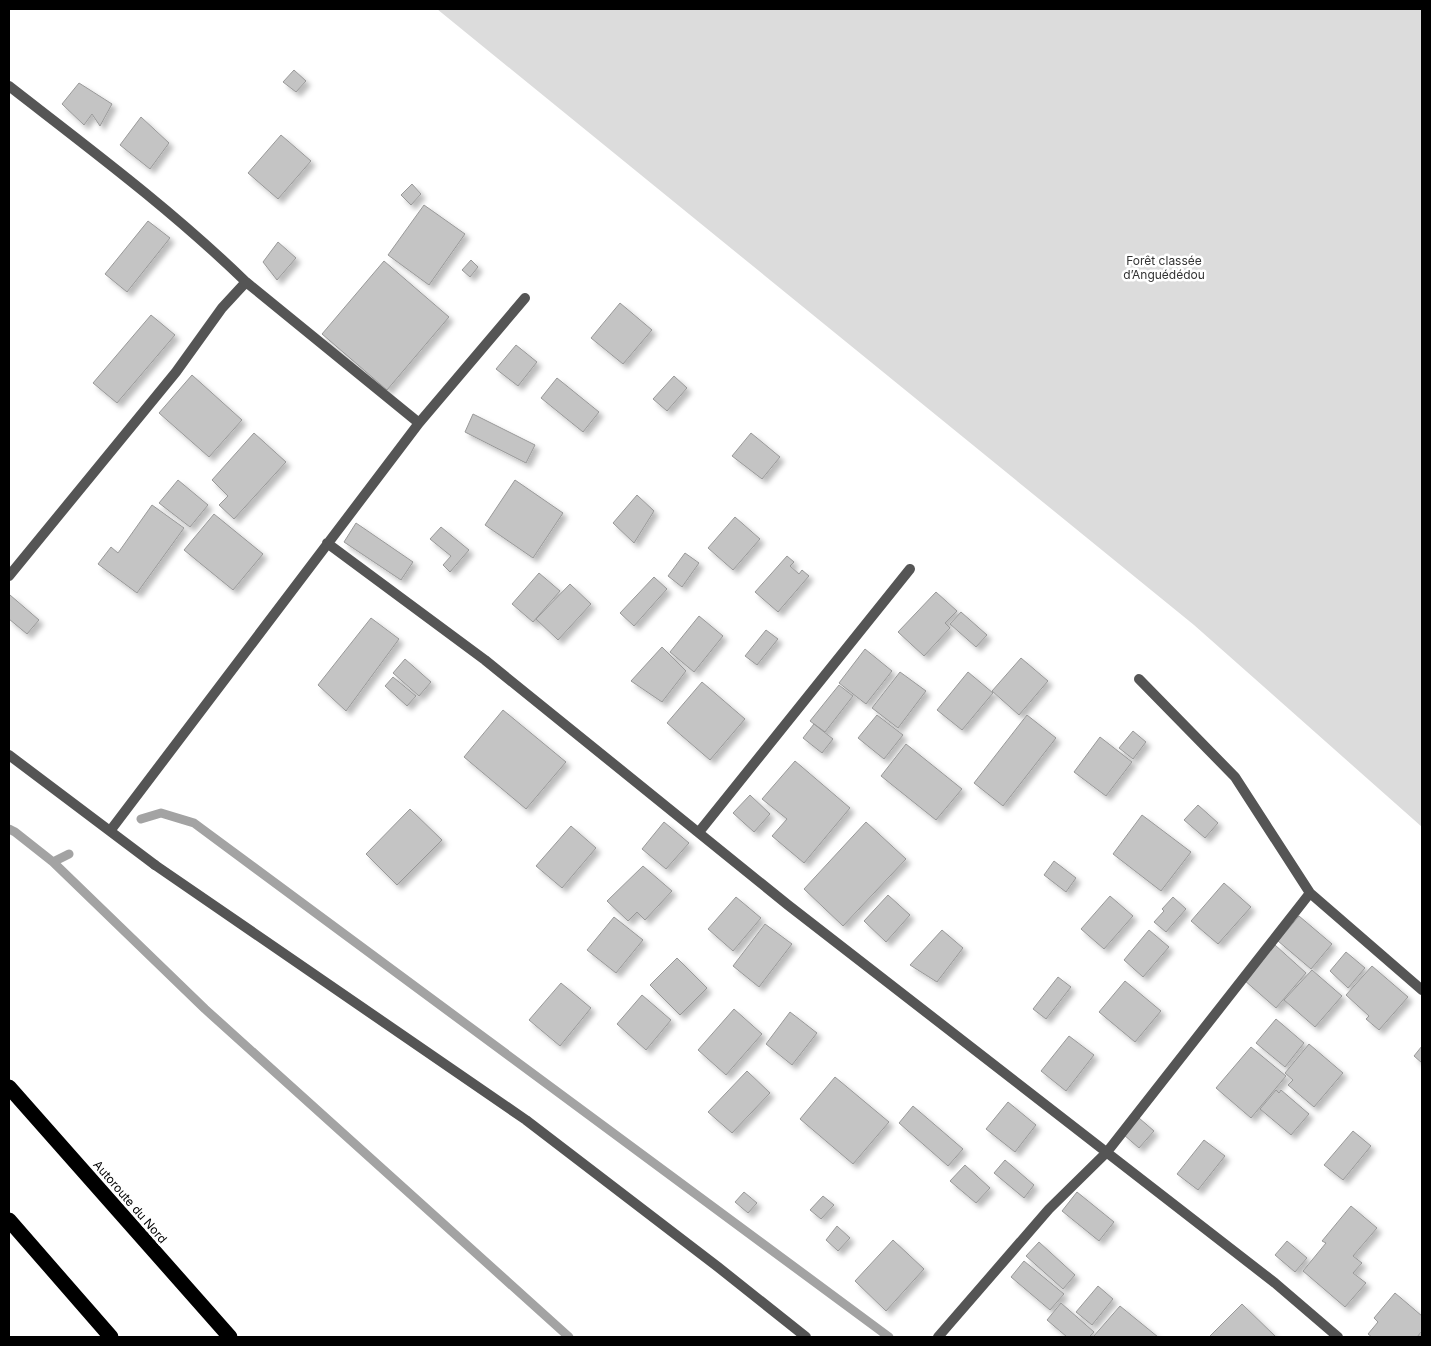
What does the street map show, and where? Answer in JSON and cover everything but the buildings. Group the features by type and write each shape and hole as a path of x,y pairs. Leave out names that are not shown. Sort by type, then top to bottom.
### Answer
{"highway":[{"name":"Autoroute du Nord","path":"9,1087 230,1337"},
{"path":"9,1220 112,1337"}],"street":[{"path":"9,86 162,205 246,282 418,424"},
{"path":"9,576 169,380 222,308 246,282"},
{"path":"110,831 418,424 525,298"},
{"path":"328,543 485,660 788,905 1275,1283 1338,1337"},
{"path":"699,832 910,569"},
{"path":"1139,679 1235,777 1310,893 1422,990"},
{"path":"9,756 155,865 526,1120 806,1337"},
{"path":"938,1337 1050,1209 1107,1152 1310,893"}],"green space":[{"name":"Forêt classée d’Anguédédou","path":"437,9 1422,9 1422,827 1194,625"}],"waterway":[{"path":"141,819 161,813 194,823 889,1337"},
{"path":"9,829 53,862 205,1009 569,1337"},
{"path":"53,862 69,854"}]}
